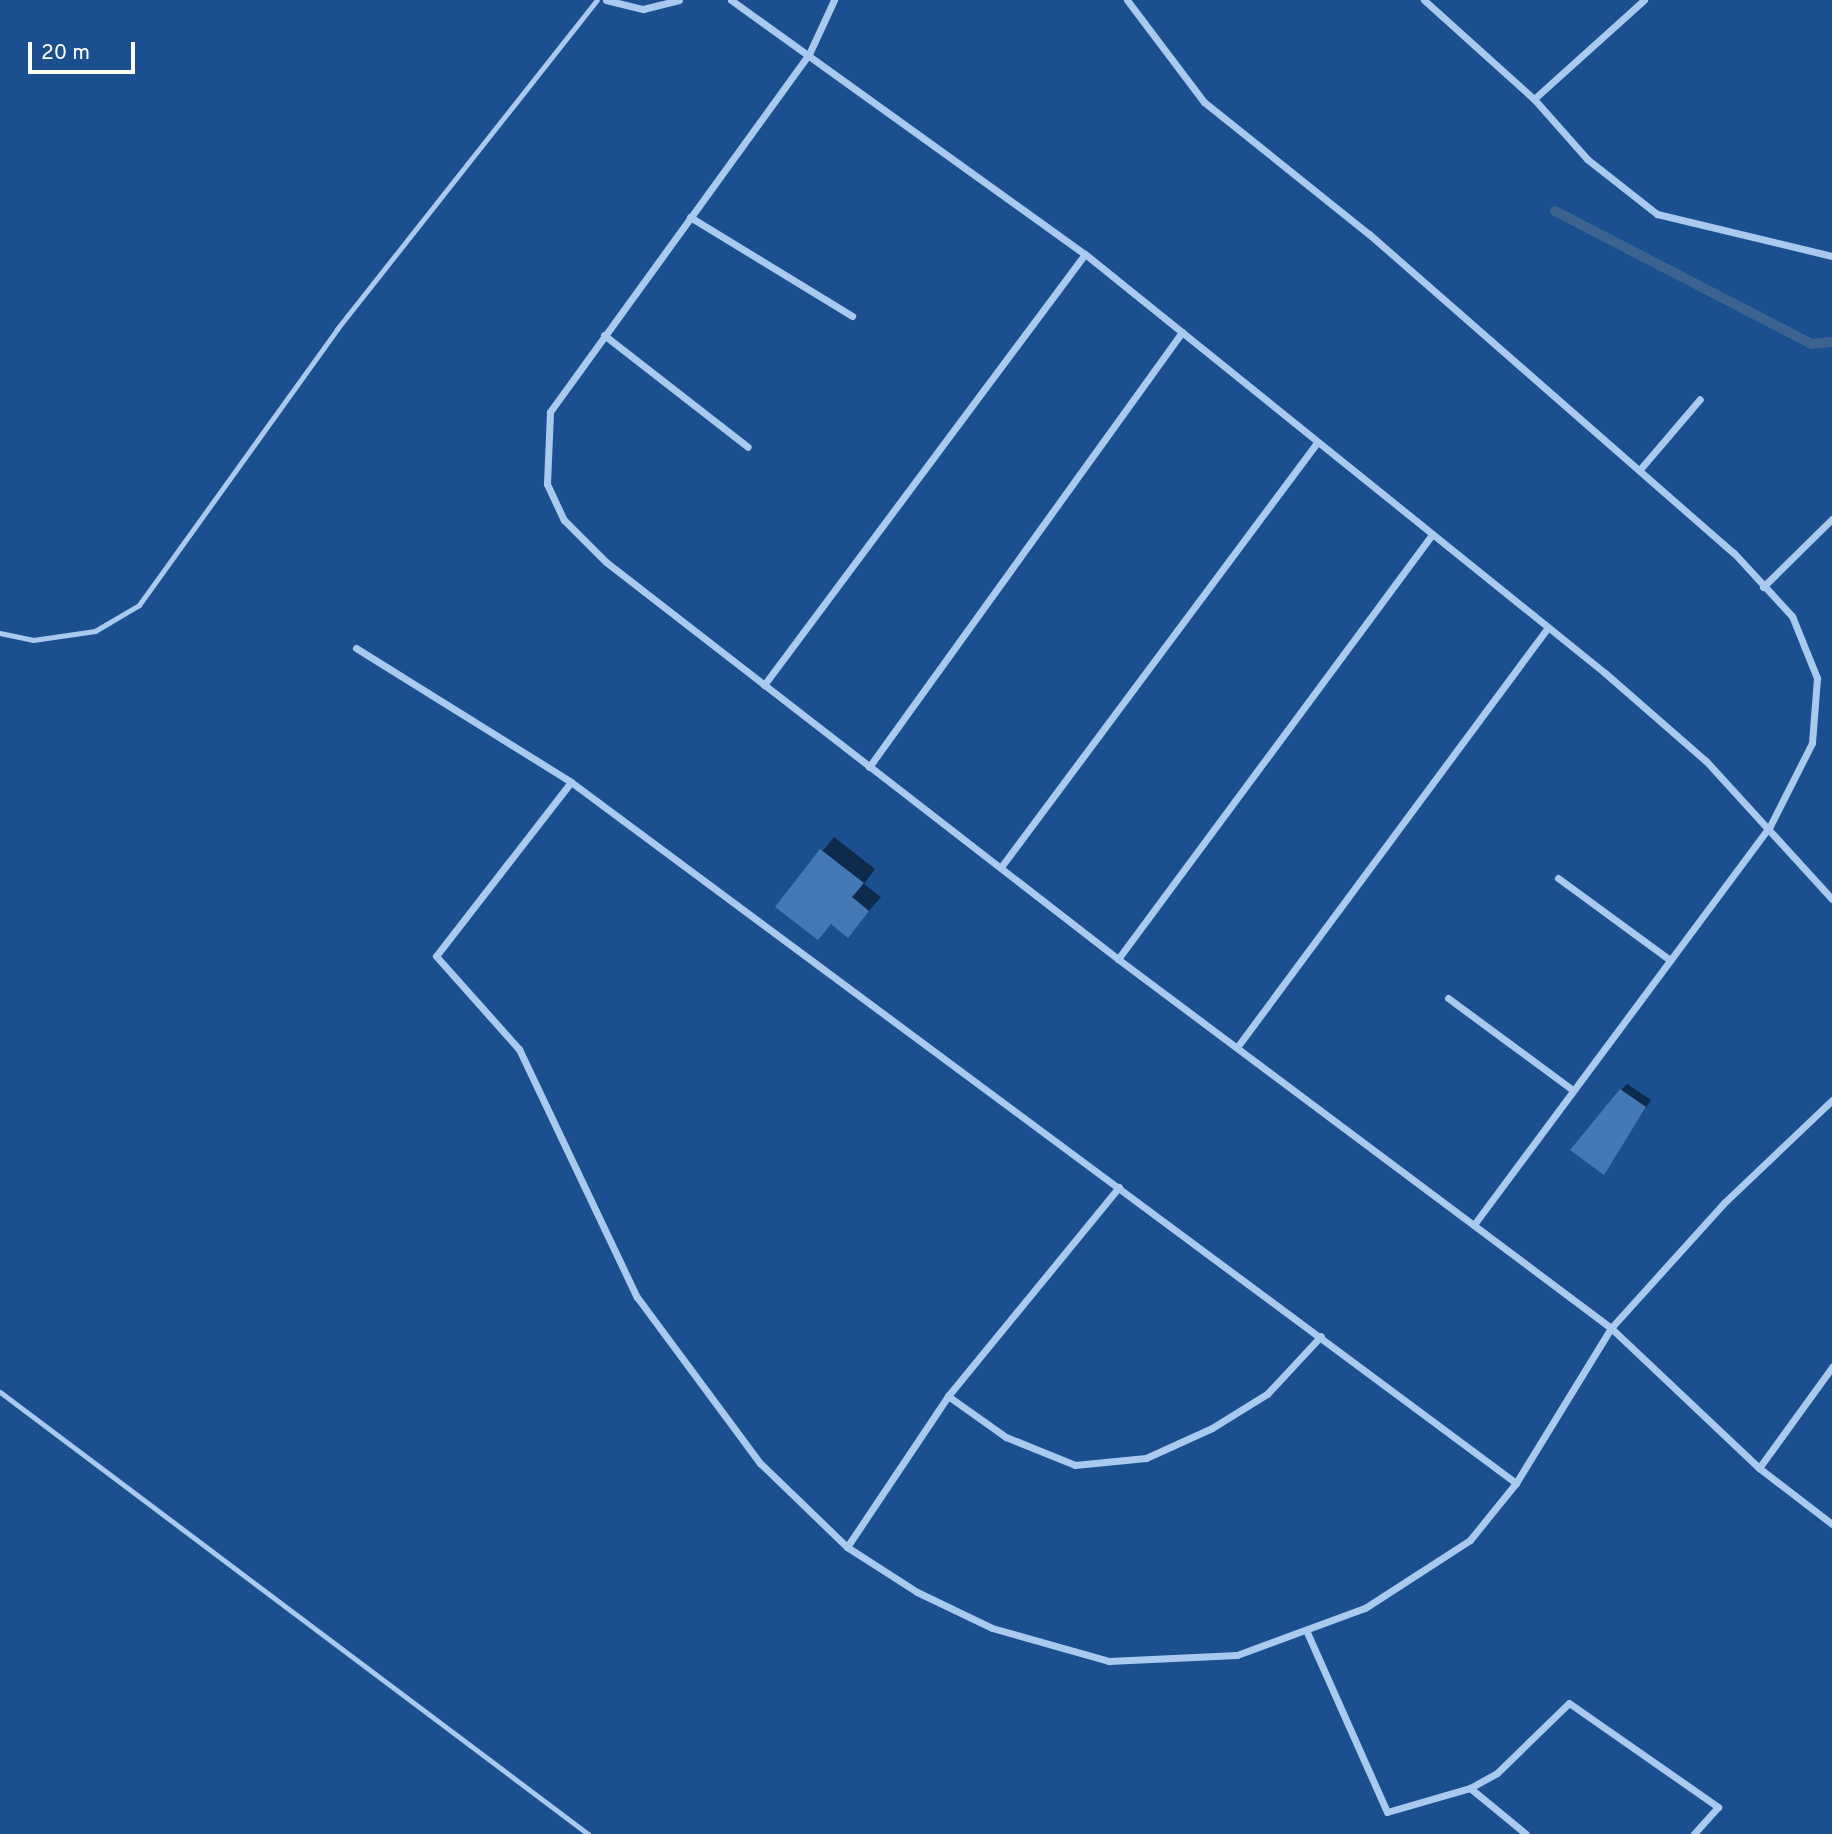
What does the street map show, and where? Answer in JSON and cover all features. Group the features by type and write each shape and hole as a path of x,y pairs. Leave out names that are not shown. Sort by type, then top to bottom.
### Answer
{"street":[{"path":"606,0 643,9 679,0"},
{"path":"731,0 1085,254 1182,332 1685,744 1770,826 1832,899"},
{"path":"834,0 808,54 550,412 547,484 564,520 606,562 869,767 1118,959 1238,1046 1611,1328 1759,1468 1832,1524"},
{"path":"1127,0 1204,103 1642,467 1792,616 1817,678 1812,743 1770,826 1474,1226"},
{"path":"1424,0 1534,99 1587,159 1657,214 1832,256"},
{"path":"1534,99 1644,0"},
{"path":"690,217 852,316"},
{"path":"764,685 1085,254"},
{"path":"869,767 1182,332"},
{"path":"604,335 748,447"},
{"path":"1642,467 1700,399"},
{"path":"1000,867 1316,444"},
{"path":"1763,587 1832,519"},
{"path":"1118,959 1431,536"},
{"path":"1238,1046 1546,630"},
{"path":"356,648 571,782 1516,1482"},
{"path":"571,782 436,956 519,1049 637,1297 760,1463 847,1547 917,1592 992,1628 1109,1661 1237,1655 1365,1608 1418,1578 1470,1540 1516,1482 1611,1328 1724,1202 1832,1100"},
{"path":"1558,878 1670,960"},
{"path":"1448,998 1573,1090"},
{"path":"847,1547 948,1396 1119,1187"},
{"path":"948,1396 1006,1437 1075,1465 1146,1458 1267,1394 1321,1336"},
{"path":"1759,1468 1832,1367"},
{"path":"1307,1630 1387,1812 1470,1788 1497,1773 1569,1703 1718,1807 1694,1834"},
{"path":"1470,1788 1527,1834"}],"lane":[{"path":"0,632 33,640 95,631 139,605 337,329 597,0"},
{"path":"0,1392 588,1834"}],"building":[{"path":"820,849 864,883 852,897 869,911 848,938 831,924 818,940 775,907"},
{"path":"1620,1089 1646,1107 1604,1175 1570,1150"}],"waterway":[{"path":"1555,211 1812,344 1832,342"}]}
